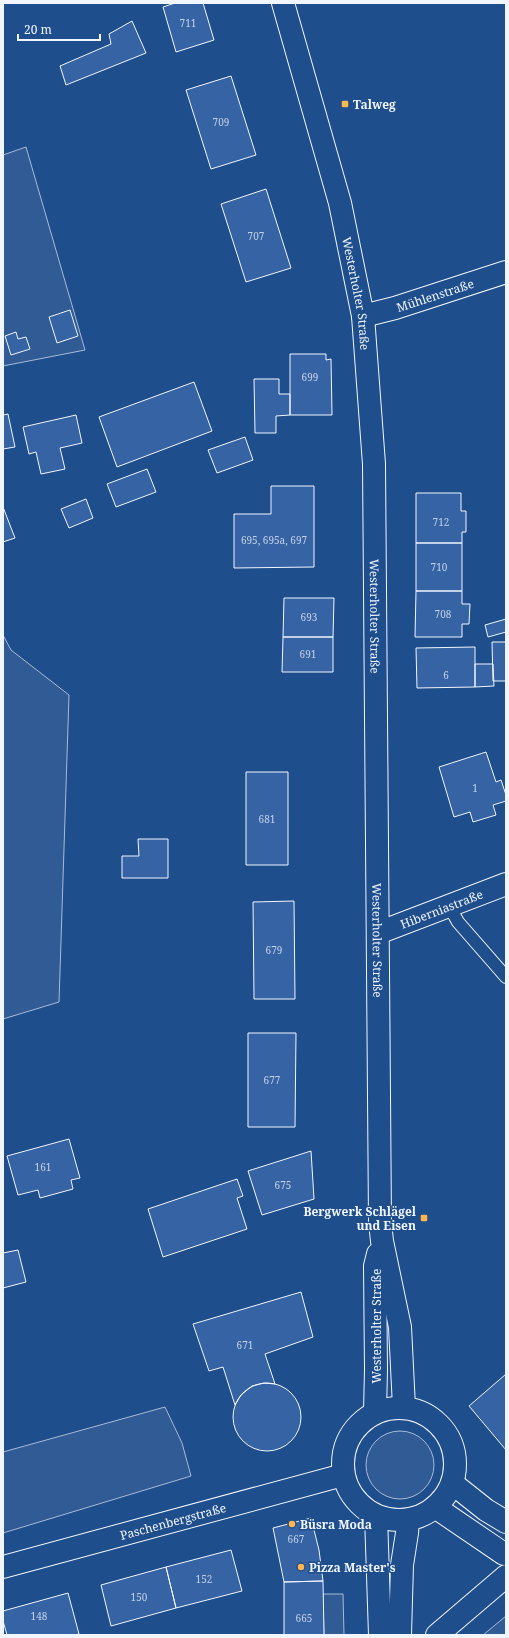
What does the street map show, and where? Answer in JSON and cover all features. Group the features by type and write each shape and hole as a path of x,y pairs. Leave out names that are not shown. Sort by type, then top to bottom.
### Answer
{"main road":[{"name":"Westerholter Straße","path":"283,3 340,203 363,316 374,464 382,1241 400,1327 404,1407"},
{"name":"Mühlenstraße","path":"363,316 395,308 506,272"},
{"name":"Hiberniastraße","path":"378,933 506,884"},
{"name":"Westerholter Straße","path":"375,1412 375,1266 382,1241"},
{"path":"404,1407 421,1411 435,1420 446,1433 454,1449 456,1466 452,1483 447,1494 435,1507 420,1517 397,1521 376,1516 361,1506 349,1492 343,1475 344,1450 355,1427 375,1412 384,1408 404,1407"},
{"name":"Paschenbergstraße","path":"3,1567 343,1475"},
{"path":"452,1483 486,1510 506,1522"},
{"path":"435,1507 506,1554"},
{"path":"376,1516 380,1635"},
{"path":"400,1635 402,1565 408,1520"},
{"path":"437,1635 506,1576"}],"lane":[{"path":"449,906 458,922 506,977"}],"shaded area":[{"path":"26,147 85,350 3,366 3,155"},
{"path":"3,635 11,650 69,695 59,1002 3,1019"},
{"path":"165,1407 182,1443 191,1476 3,1533 3,1452"},
{"path":"400,1431 413,1434 424,1441 431,1452 434,1465 431,1478 424,1489 413,1496 400,1499 387,1496 376,1489 369,1478 366,1465 369,1452 376,1441 387,1434"},
{"path":"323,1594 343,1594 344,1635 324,1635"},
{"path":"506,1616 506,1635 483,1635"}],"building":[{"path":"175,3 203,3 214,40 176,52 163,7"},
{"path":"132,21 146,53 66,85 60,66 111,44 109,34"},
{"path":"231,76 256,155 211,169 186,90"},
{"path":"266,189 291,268 246,282 221,204"},
{"path":"70,310 78,336 57,343 49,317"},
{"path":"16,332 18,339 26,337 30,349 11,355 5,336"},
{"path":"290,354 326,354 326,360 331,359 332,415 290,415"},
{"path":"254,379 279,379 279,394 290,394 290,415 276,416 276,433 255,433"},
{"path":"194,382 212,431 117,467 99,417"},
{"path":"8,414 15,447 3,449 3,415"},
{"path":"76,415 82,443 60,448 65,469 41,474 36,452 29,454 23,427"},
{"path":"245,437 253,460 217,473 208,450"},
{"path":"147,469 156,492 116,507 107,484"},
{"path":"271,486 314,486 314,567 234,568 234,514 271,514"},
{"path":"416,493 461,493 461,511 466,511 466,532 462,532 462,543 416,543"},
{"path":"86,499 93,518 69,528 61,509"},
{"path":"3,507 15,538 3,542"},
{"path":"416,543 462,543 462,591 416,591"},
{"path":"416,591 462,591 462,604 470,604 469,624 462,624 462,637 415,637"},
{"path":"284,598 334,598 333,637 283,637"},
{"path":"506,619 506,632 488,637 485,625"},
{"path":"283,637 333,637 333,672 282,672"},
{"path":"492,642 506,642 506,681 493,681"},
{"path":"475,647 475,687 417,688 416,648"},
{"path":"475,664 493,664 494,686 475,687"},
{"path":"486,752 496,782 501,780 506,795 506,801 493,805 496,815 473,822 470,812 454,817 439,767"},
{"path":"246,772 288,772 288,865 246,865"},
{"path":"138,839 168,839 168,878 122,878 122,856 139,856"},
{"path":"294,901 295,999 254,999 253,902"},
{"path":"248,1033 296,1033 295,1127 248,1127"},
{"path":"69,1139 80,1178 71,1180 73,1189 40,1198 38,1190 18,1195 7,1156"},
{"path":"311,1151 314,1199 262,1215 248,1171"},
{"path":"237,1179 243,1196 237,1198 247,1229 163,1257 148,1209"},
{"path":"18,1250 26,1282 3,1288 3,1253"},
{"path":"301,1292 313,1337 265,1354 275,1384 264,1383 252,1386 241,1395 235,1405 223,1367 209,1371 193,1324"},
{"path":"506,1374 506,1450 469,1406"},
{"path":"267,1383 280,1386 291,1393 298,1404 301,1417 298,1430 291,1441 280,1448 267,1451 254,1448 243,1441 236,1430 233,1417 236,1404 243,1393 254,1386"},
{"path":"311,1518 319,1550 323,1581 284,1582 273,1528"},
{"path":"231,1550 242,1591 176,1608 166,1567"},
{"path":"166,1567 176,1608 111,1626 101,1585"},
{"path":"323,1581 324,1635 284,1635 284,1582"},
{"path":"68,1593 79,1634 7,1635 3,1621 3,1611"}],"place":[{"name":"Talweg","path":"345,104"},
{"name":"Bergwerk Schlägel und Eisen","path":"424,1218"},
{"name":"Büsra Moda","path":"292,1524"},
{"name":"Pizza Master's","path":"301,1567"}]}
